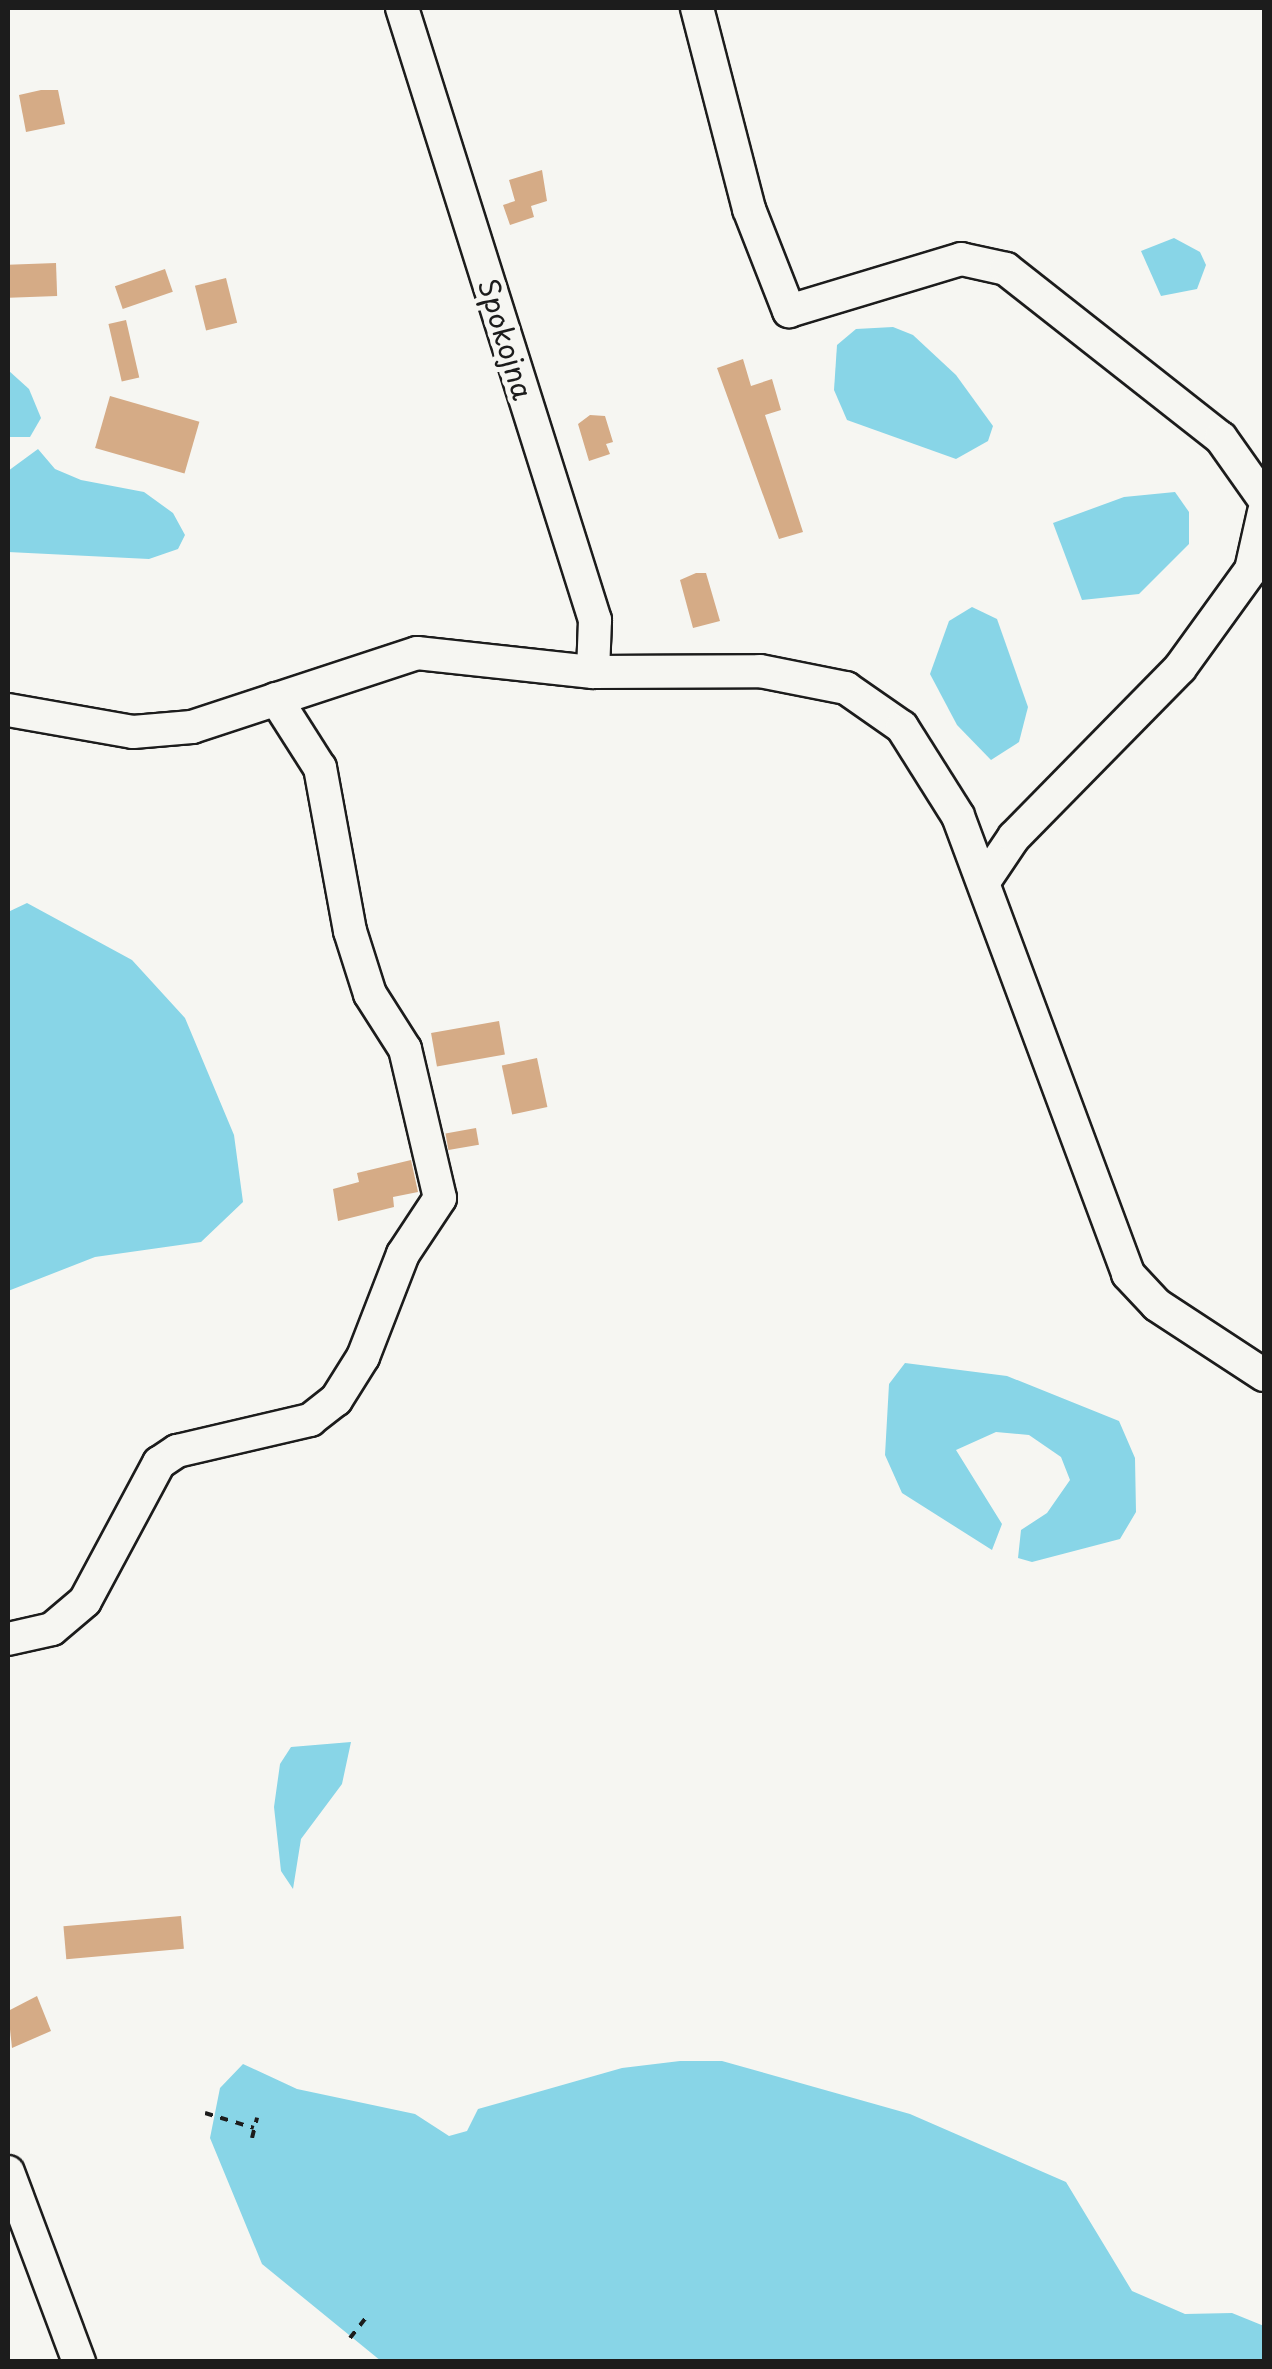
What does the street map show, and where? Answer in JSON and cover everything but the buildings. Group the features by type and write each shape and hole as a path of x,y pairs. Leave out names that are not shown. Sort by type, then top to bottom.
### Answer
{"street":[{"name":"Spokojna","path":"402,8 595,620 593,672"},
{"path":"696,8 750,210 789,310 962,259 1006,269 1221,438 1264,499"},
{"path":"985,880 1014,837 1180,668 1251,570 1264,512"},
{"path":"8,710 133,732 192,728 417,653 593,672 760,671 846,688 902,727 922,753 985,880 1128,1274 1157,1305 1264,1375"},
{"path":"8,1639 52,1628 85,1602 159,1463 177,1451 310,1420 336,1400 364,1357 404,1254 440,1198 405,1048 370,994 350,931 320,768 276,698"},
{"path":"8,2172 79,2362"}],"path":[{"path":"205,2113 254,2128"},
{"path":"252,2138 257,2118"},
{"path":"350,2338 368,2314"}],"water":[{"path":"1174,238 1200,252 1206,265 1197,289 1161,296 1141,251"},
{"path":"893,327 913,335 956,375 993,426 988,441 956,459 847,420 834,390 837,345 856,329"},
{"path":"8,370 29,389 41,418 30,437 8,437"},
{"path":"38,449 55,469 81,480 144,492 173,513 185,535 178,549 149,559 8,552 8,471"},
{"path":"1175,492 1189,512 1189,544 1139,594 1082,600 1053,523 1124,497"},
{"path":"972,607 997,619 1028,707 1019,742 991,760 957,725 930,674 949,621"},
{"path":"27,903 132,960 185,1018 234,1135 243,1202 201,1242 95,1257 8,1291 8,912"},
{"path":"905,1363 1007,1376 1119,1421 1135,1458 1136,1512 1120,1539 1032,1562 1018,1558 1021,1530 1047,1513 1070,1480 1061,1457 1029,1435 996,1432 956,1450 1002,1524 992,1550 902,1493 885,1455 889,1384"},
{"path":"351,1742 342,1784 301,1839 293,1889 281,1871 274,1807 280,1764 291,1747"},
{"path":"722,2061 910,2114 1066,2182 1132,2291 1185,2314 1232,2313 1264,2326 1264,2361 381,2361 262,2264 210,2138 220,2088 243,2064 297,2089 415,2114 449,2136 467,2131 478,2109 622,2068"}]}
